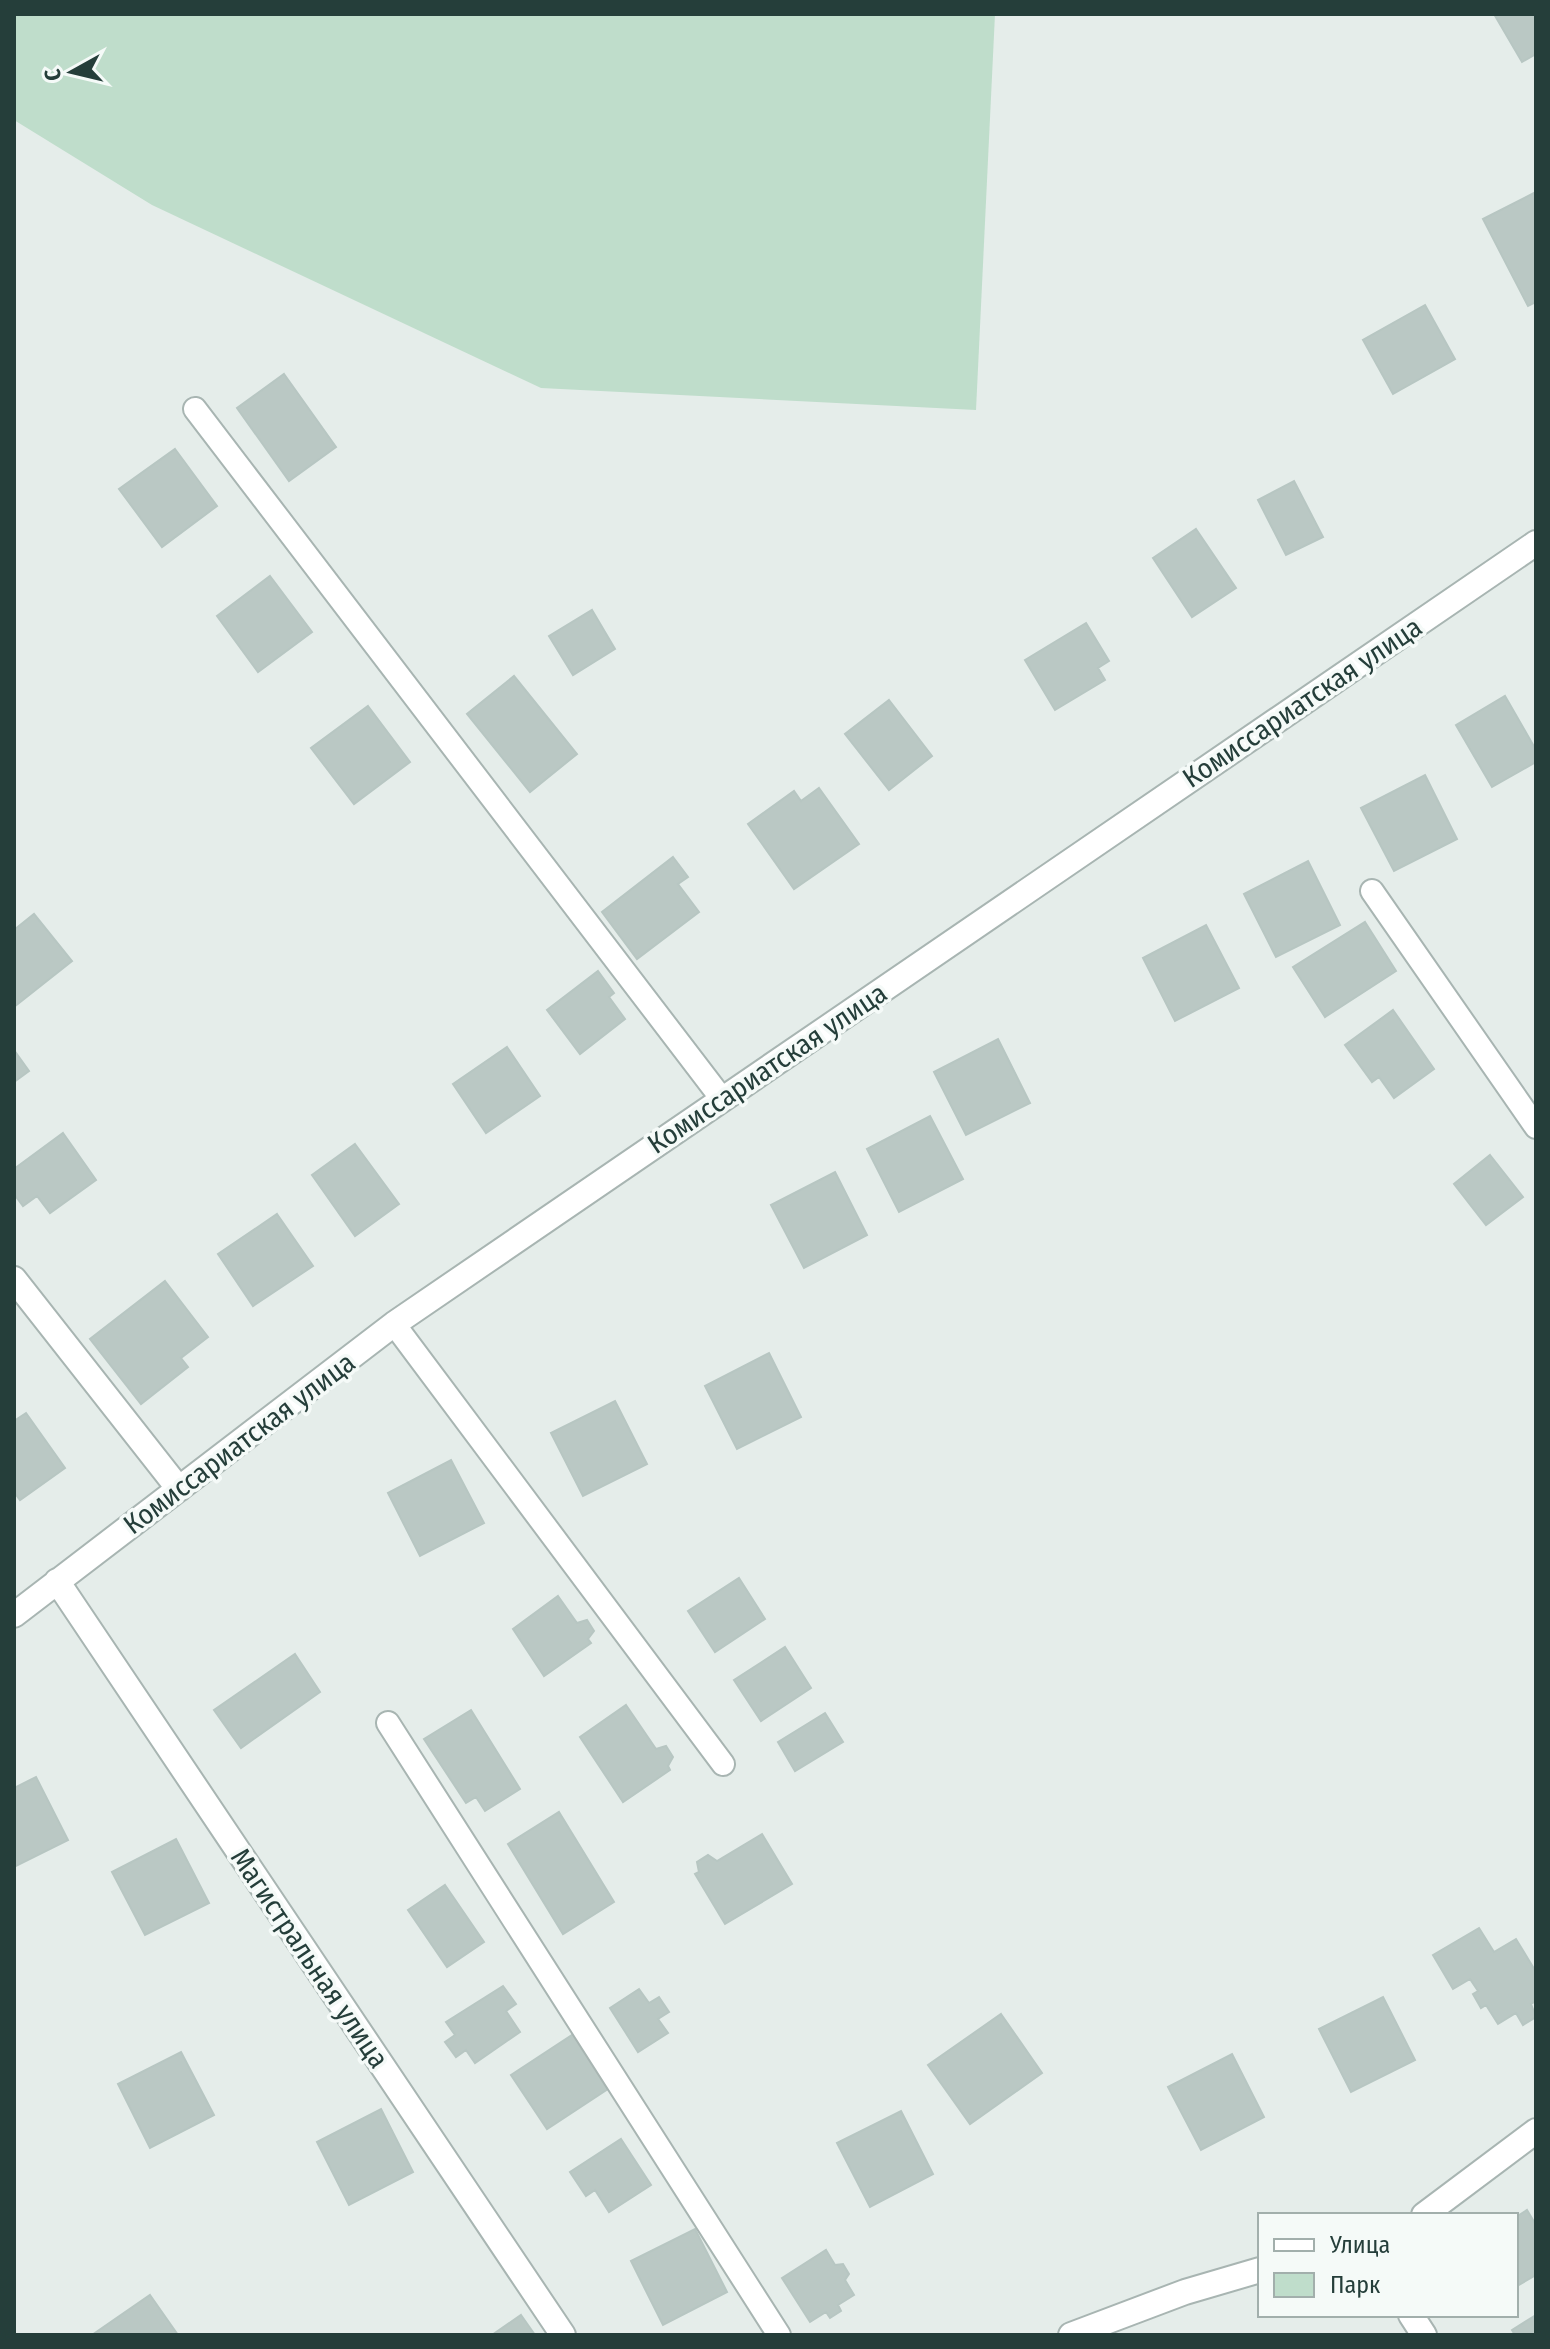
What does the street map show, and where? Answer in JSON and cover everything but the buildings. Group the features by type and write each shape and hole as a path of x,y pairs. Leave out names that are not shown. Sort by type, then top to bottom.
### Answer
{"street":[{"name":"Комиссариатская улица","path":"14,1615 394,1324 1536,543"},
{"path":"14,1279 179,1489"},
{"name":"Магистральная улица","path":"57,1581 563,2335"},
{"path":"1427,2213 1536,2131"},
{"path":"1071,2335 1185,2292 1258,2271"},
{"path":"1412,2317 1424,2335"}],"lane":[{"path":"195,409 722,1099"},
{"path":"1372,891 1536,1127"},
{"path":"394,1324 723,1764"},
{"path":"388,1723 779,2335"}],"green space":[{"path":"14,14 995,14 976,410 541,388 152,205 14,120"}]}
